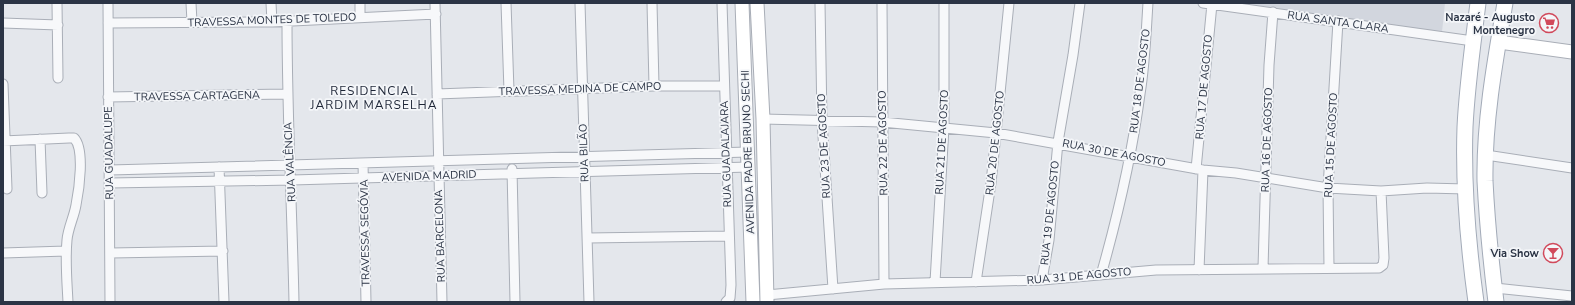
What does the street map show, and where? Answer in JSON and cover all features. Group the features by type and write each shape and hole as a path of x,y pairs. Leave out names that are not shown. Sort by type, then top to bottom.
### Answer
{"main road":[{"name":"AVENIDA PADRE BRUNO SECHI","path":"742,3 753,302"},
{"name":"AVENIDA PADRE BRUNO SECHI","path":"757,3 763,119 767,299"},
{"path":"1476,302 1470,259 1466,189 1465,127 1478,3"},
{"path":"1496,295 1487,202 1486,155 1490,104 1505,3"},
{"path":"1499,42 1572,52"}],"street":[{"path":"57,3 58,78"},
{"name":"RUA GUADALUPE","path":"108,3 111,253 110,302"},
{"path":"191,3 192,22"},
{"path":"271,3 272,22"},
{"path":"360,3 360,17"},
{"name":"RUA BARCELONA","path":"435,3 442,302"},
{"path":"506,3 509,91"},
{"name":"RUA BILÃO","path":"580,3 589,302"},
{"path":"652,3 654,86"},
{"name":"RUA GUADALAJARA","path":"722,3 723,86 731,293 728,301 726,302"},
{"name":"RUA 23 DE AGOSTO","path":"820,3 822,121 833,289"},
{"name":"RUA 22 DE AGOSTO","path":"882,3 884,284"},
{"name":"RUA 21 DE AGOSTO","path":"935,282 944,127 944,3"},
{"name":"RUA 20 DE AGOSTO","path":"976,282 989,199 1009,3"},
{"name":"RUA 19 DE AGOSTO","path":"1042,280 1049,240 1058,142 1073,55 1080,3"},
{"name":"RUA 18 DE AGOSTO","path":"1101,274 1115,221 1141,92 1148,3"},
{"name":"RUA SANTA CLARA","path":"1208,4 1473,41"},
{"name":"RUA 17 DE AGOSTO","path":"1199,270 1200,170 1208,4"},
{"name":"RUA 16 DE AGOSTO","path":"1262,268 1269,65 1273,12"},
{"name":"TRAVESSA MONTES DE TOLEDO","path":"108,23 272,22 436,14"},
{"name":"RUA VALÊNCIA","path":"287,21 287,94 292,180 294,302"},
{"name":"RUA 15 DE AGOSTO","path":"1329,268 1328,188 1338,21"},
{"path":"3,23 58,25"},
{"path":"3,84 7,189"},
{"name":"TRAVESSA MEDINA DE CAMPO","path":"437,94 654,86 723,86"},
{"name":"TRAVESSA CARTAGENA","path":"108,97 287,94"},
{"name":"RUA 30 DE AGOSTO","path":"763,119 882,122 996,133 1058,142 1200,170 1266,178 1328,188 1381,191 1427,188 1466,189"},
{"path":"4,141 74,138 78,143 80,168 79,189 76,206 68,233 66,251 68,302"},
{"path":"40,139 42,192"},
{"name":"AVENIDA MADRID","path":"110,170 748,152"},
{"path":"1486,155 1572,168"},
{"path":"512,159 515,302"},
{"name":"TRAVESSA SEGÓVIA","path":"363,163 366,302"},
{"path":"219,167 224,302"},
{"name":"AVENIDA MADRID","path":"110,183 292,180 749,167"},
{"name":"RUA 31 DE AGOSTO","path":"767,299 833,289 884,284 1042,280 1156,270 1379,268 1383,265 1384,258 1381,191"},
{"path":"588,238 728,236"},
{"path":"3,253 66,251"},
{"path":"111,253 223,251"},
{"path":"1496,295 1572,296"}],"shaded area":[{"path":"1240,3 1445,3 1442,32"}],"place":[{"name":"Nazaré - Augusto Montenegro","path":"1549,23"},
{"name":"Via Show","path":"1553,253"}],"district":[{"name":"RESIDENCIAL JARDIM MARSELHA","path":"374,98"}]}
